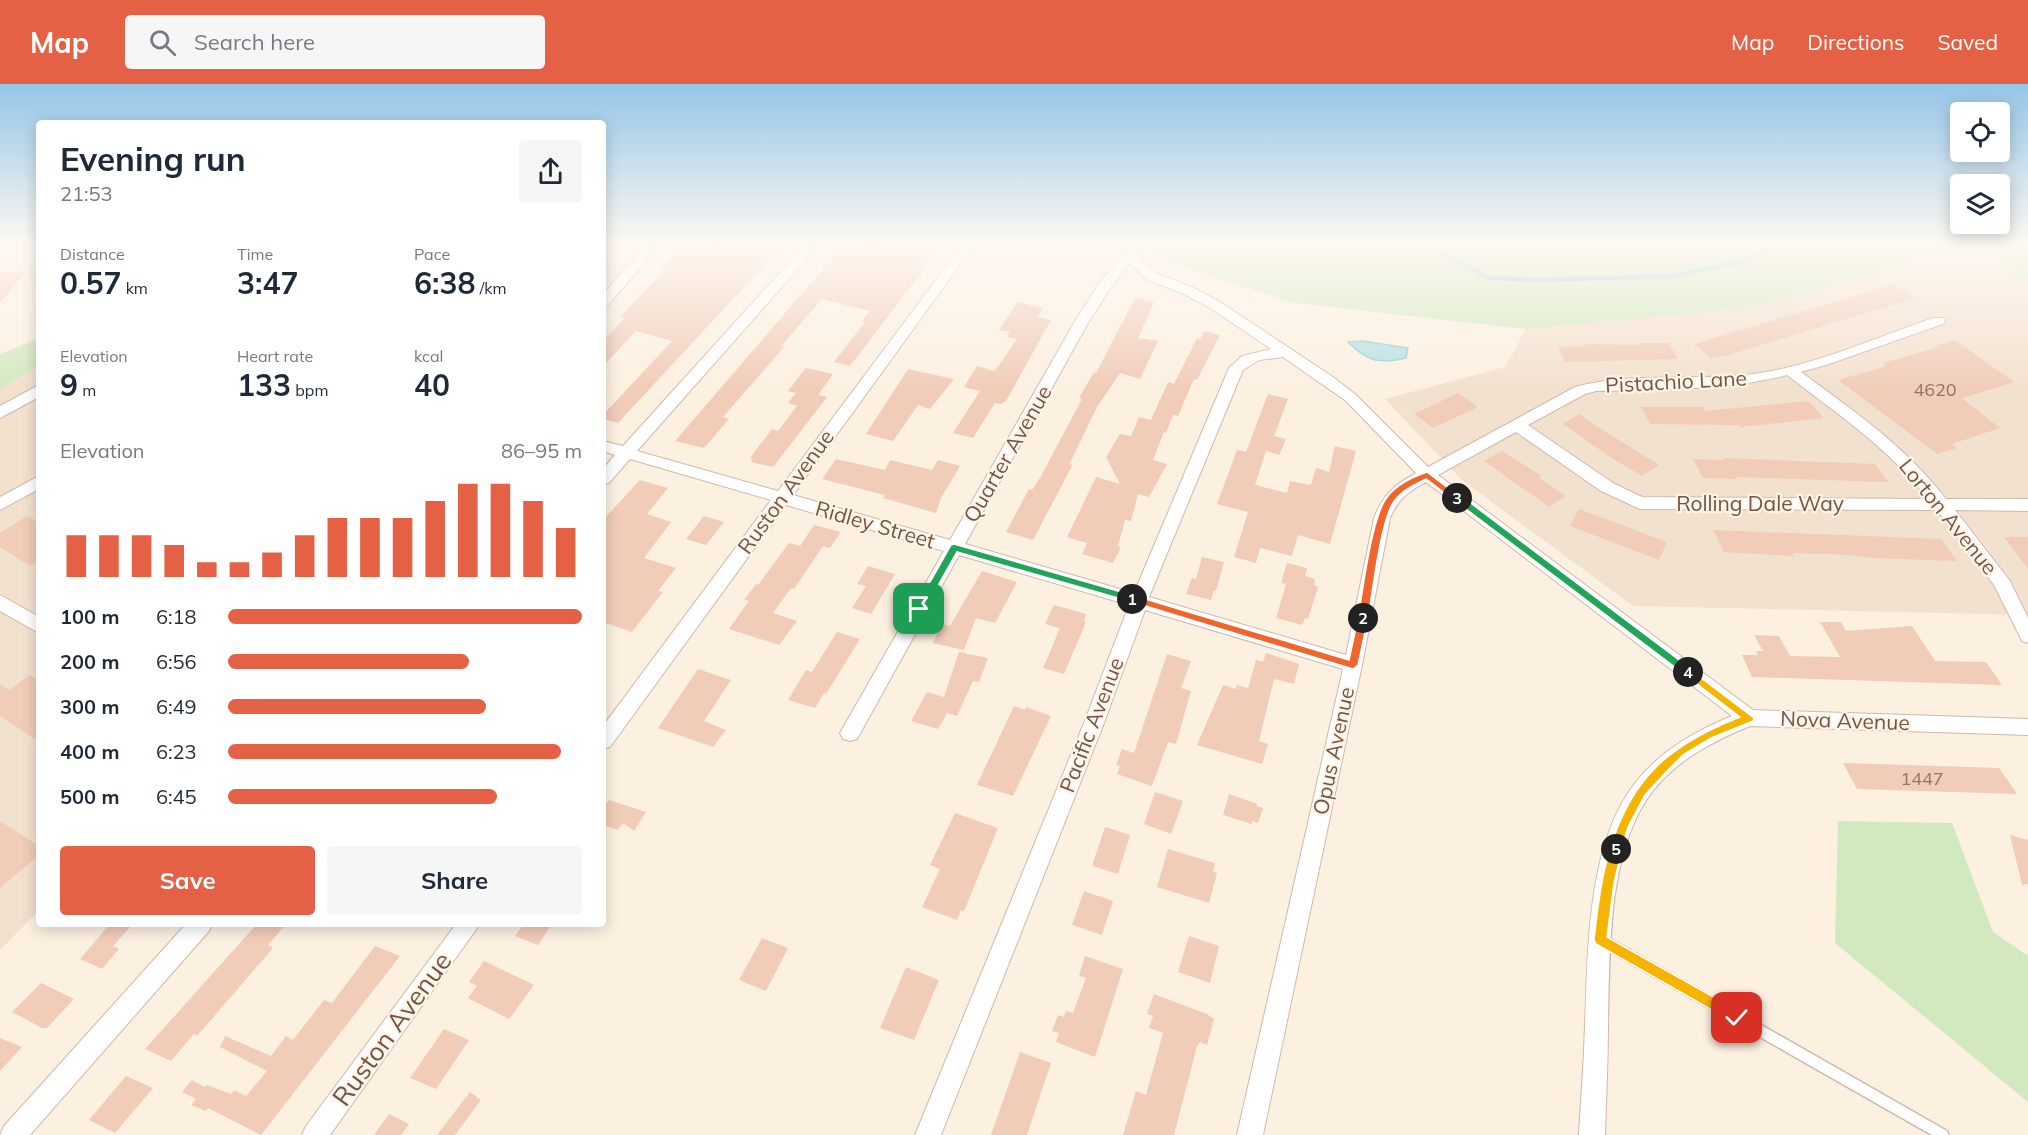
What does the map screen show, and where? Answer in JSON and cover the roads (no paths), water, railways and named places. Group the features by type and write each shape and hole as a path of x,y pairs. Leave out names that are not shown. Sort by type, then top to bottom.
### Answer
{"street":[{"path":"606,475 769,293"},
{"name":"Ruston Avenue","path":"606,737 933,293"},
{"name":"Quarter Avenue","path":"850,733 1100,293"},
{"path":"1193,293 1289,352 1352,398 1427,475 1749,718"},
{"name":"Pistachio Lane","path":"1427,475 1580,390 1596,386 1737,381 1791,371 1938,321"},
{"name":"Pacific Avenue","path":"928,1135 1094,723 1139,601 1236,368 1242,361 1255,355 1289,352"},
{"name":"Lorton Avenue","path":"1791,371 1907,463 1943,505 2001,581 2028,636"},
{"path":"0,413 36,392"},
{"name":"Rolling Dale Way","path":"1516,424 1607,487 1640,503 2028,505"},
{"name":"Ridley Street","path":"606,447 1353,665"},
{"name":"Opus Avenue","path":"1250,1135 1385,508 1402,488 1427,475"},
{"path":"0,504 36,484"},
{"path":"0,602 36,624"},
{"name":"Nova Avenue","path":"1592,1135 1600,940 1608,883 1623,826 1641,791 1681,751 1707,735 1749,718 2028,727"},
{"path":"13,1135 198,927"},
{"name":"Ruston Avenue","path":"315,1135 467,927"}],"lane":[{"path":"1600,940 1943,1135"}],"water":[{"path":"1363,341 1408,348 1406,358 1389,361 1374,360 1361,354 1348,342"}]}
